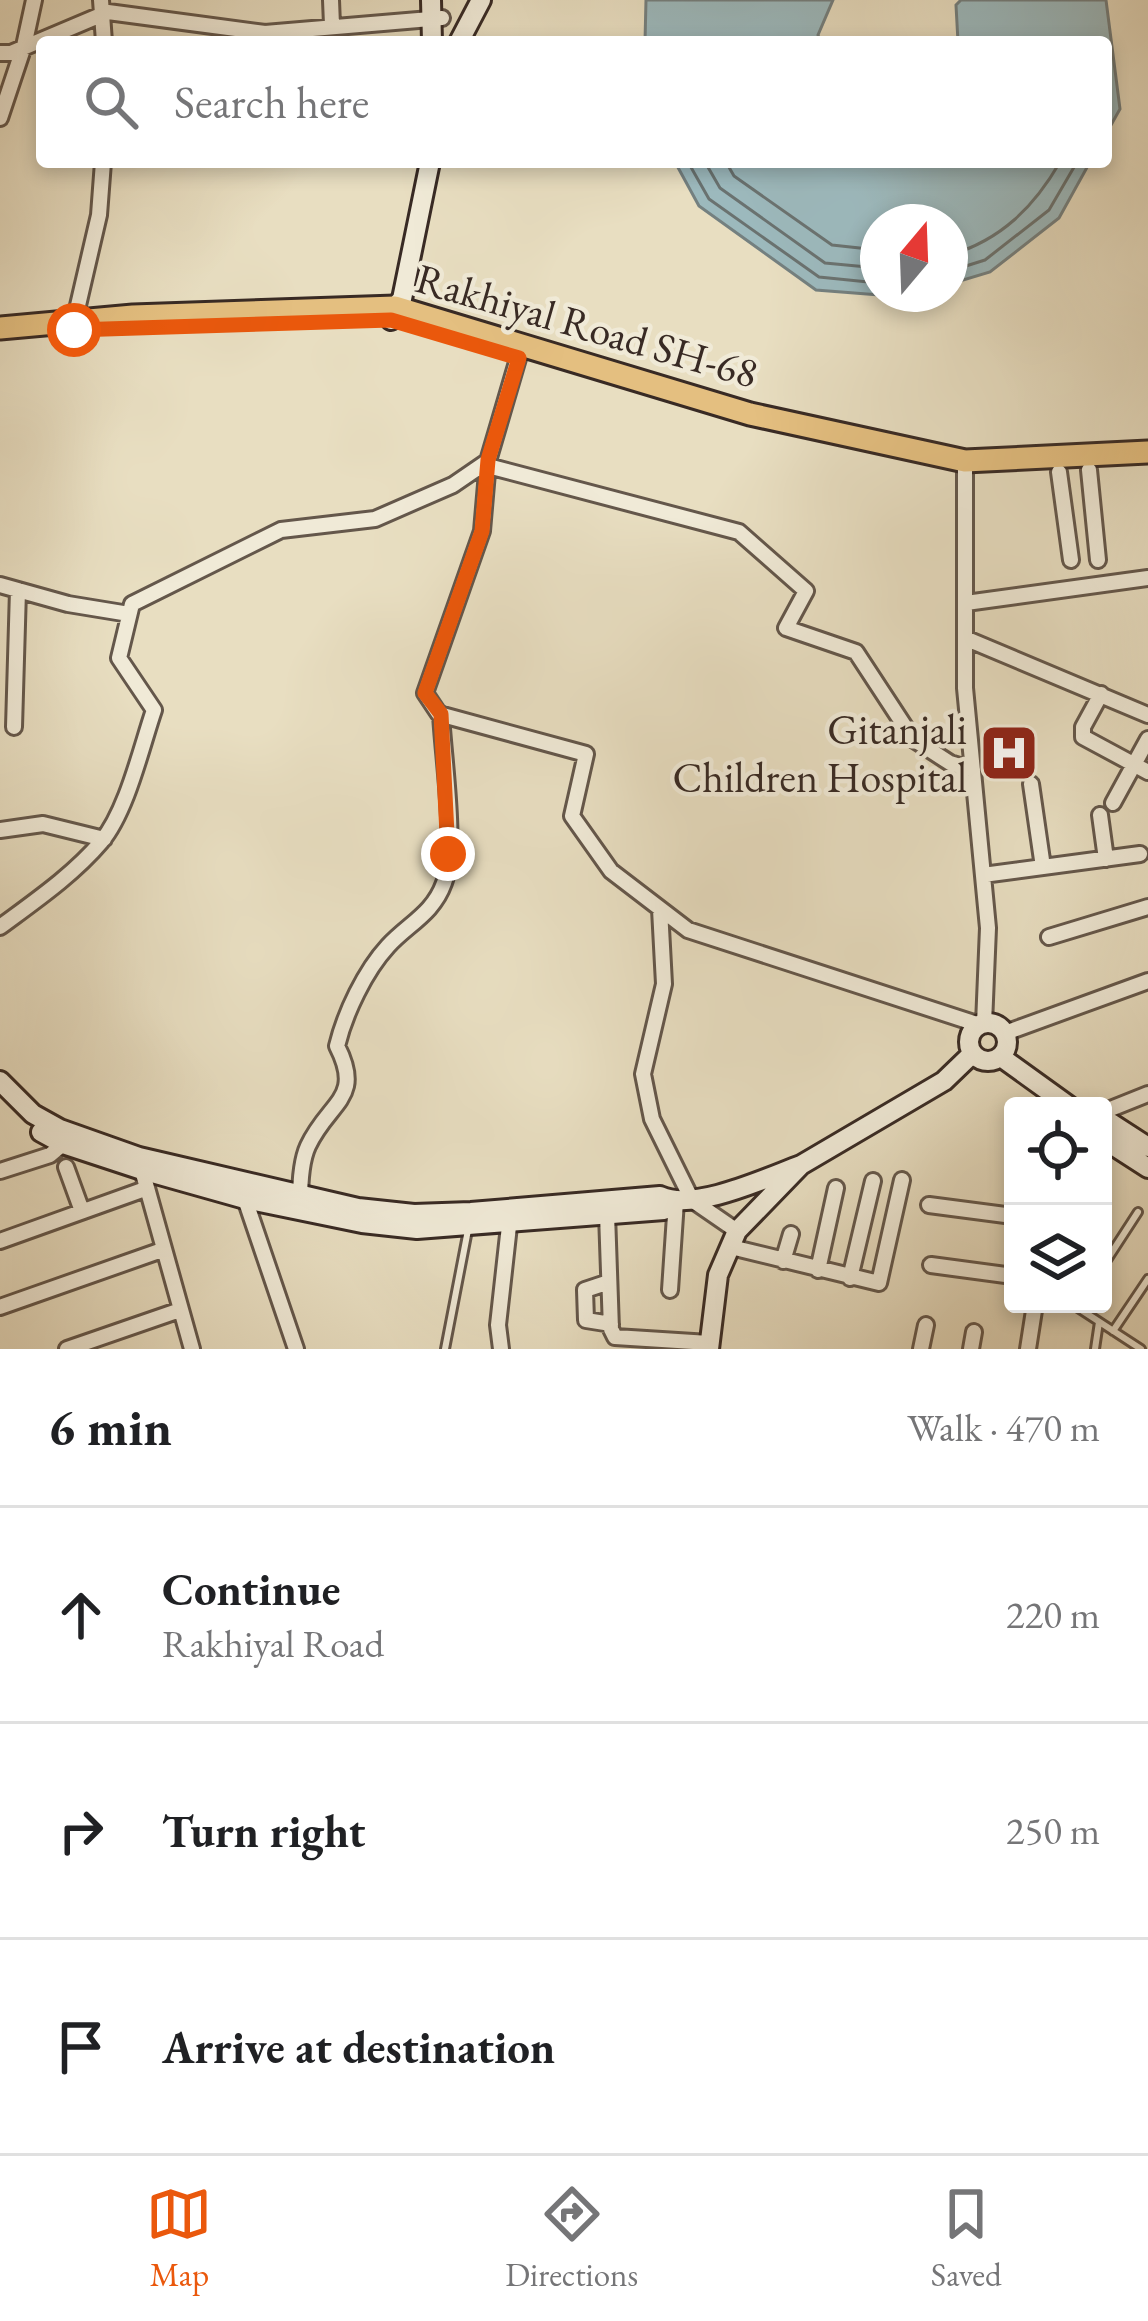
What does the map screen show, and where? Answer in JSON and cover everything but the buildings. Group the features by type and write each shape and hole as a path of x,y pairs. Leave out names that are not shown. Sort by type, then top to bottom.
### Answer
{"main road":[{"path":"0,328 393,314 838,444 965,466 1059,472 1148,464"},
{"path":"0,338 73,326"},
{"path":"965,466 1148,452"}],"street":[{"path":"0,118 34,0"},
{"path":"331,0 332,25"},
{"path":"462,36 481,0"},
{"path":"44,36 102,7 265,33 436,9"},
{"path":"0,52 36,40"},
{"path":"73,326 99,215 103,168"},
{"path":"393,314 391,297 417,168"},
{"path":"393,314 402,299 429,168"},
{"path":"299,1203 306,1150 348,1087 350,1070 338,1046 342,1027 387,946 430,910 445,882 448,854 441,714 425,693 482,531 488,463 520,352"},
{"path":"0,927 53,888 104,839 128,787 154,710 119,658 132,604 281,530 375,519 452,485 488,463 739,532 806,591 786,628 856,652 913,739 950,763 973,770"},
{"path":"441,714 586,754 572,816 611,871 688,930 982,1024 994,1024 1005,1033 1007,1045 1001,1057 989,1062 973,1054 969,1038 982,1024 988,928 964,688 965,466"},
{"path":"1089,470 1098,560"},
{"path":"1059,472 1071,560"},
{"path":"966,603 1148,578"},
{"path":"0,585 68,604 129,614"},
{"path":"14,727 17,590"},
{"path":"967,639 1148,715"},
{"path":"1101,694 1083,727 1083,737 1148,772"},
{"path":"1113,802 1148,739"},
{"path":"1031,784 1043,867"},
{"path":"1100,814 1106,859"},
{"path":"0,830 43,824 104,839"},
{"path":"983,874 1140,854"},
{"path":"1049,937 1148,908"},
{"path":"660,909 664,984 644,1074 652,1119 680,1201 670,1290"},
{"path":"1005,1033 1148,980"},
{"path":"0,1100 28,1124 63,1144 143,1180 245,1199 414,1214 607,1214 664,1210 800,1165 944,1081 973,1054"},
{"path":"1001,1057 1055,1097"},
{"path":"0,1081 34,1114 60,1130 299,1203 416,1229 469,1226 510,1215 660,1196 680,1201 734,1239 783,1261 870,1283 883,1279 902,1180"},
{"path":"1112,1108 1148,1094"},
{"path":"1112,1124 1148,1147"},
{"path":"0,1171 50,1155 63,1144"},
{"path":"1112,1145 1148,1168"},
{"path":"607,1214 610,1324 615,1337 709,1346 718,1275 734,1239 800,1165"},
{"path":"66,1166 82,1211"},
{"path":"0,1240 82,1211 143,1180"},
{"path":"143,1180 192,1349"},
{"path":"850,1278 872,1181"},
{"path":"818,1270 836,1189"},
{"path":"245,1199 296,1349"},
{"path":"929,1205 1004,1215"},
{"path":"501,1349 498,1325 510,1215"},
{"path":"783,1261 791,1234"},
{"path":"0,1306 162,1250"},
{"path":"931,1265 1004,1275"},
{"path":"609,1282 585,1290 585,1312 586,1320 610,1324"},
{"path":"67,1349 180,1310"},
{"path":"1028,1349 1034,1313"},
{"path":"921,1349 926,1324"},
{"path":"971,1349 974,1332"}],"lane":[{"path":"1112,1252 1138,1212"},
{"path":"445,1349 469,1226"},
{"path":"1114,1331 1148,1279"},
{"path":"1087,1313 1141,1349"},
{"path":"1095,1349 1099,1322"}],"water":[{"path":"646,0 833,0 818,36 645,36"},
{"path":"961,0 1106,0 1111,36 958,36 956,5"},
{"path":"1112,47 1120,109 1112,123"},
{"path":"678,168 1087,168 1059,218 990,272 968,279 968,204 860,204 860,293 816,290 699,206"}],"place":[{"name":"Gitanjali Children Hospital","path":"1009,753"}],"route":[{"path":"74,330 391,320 519,358 488,460 482,531 425,693 441,714 448,854"}]}
